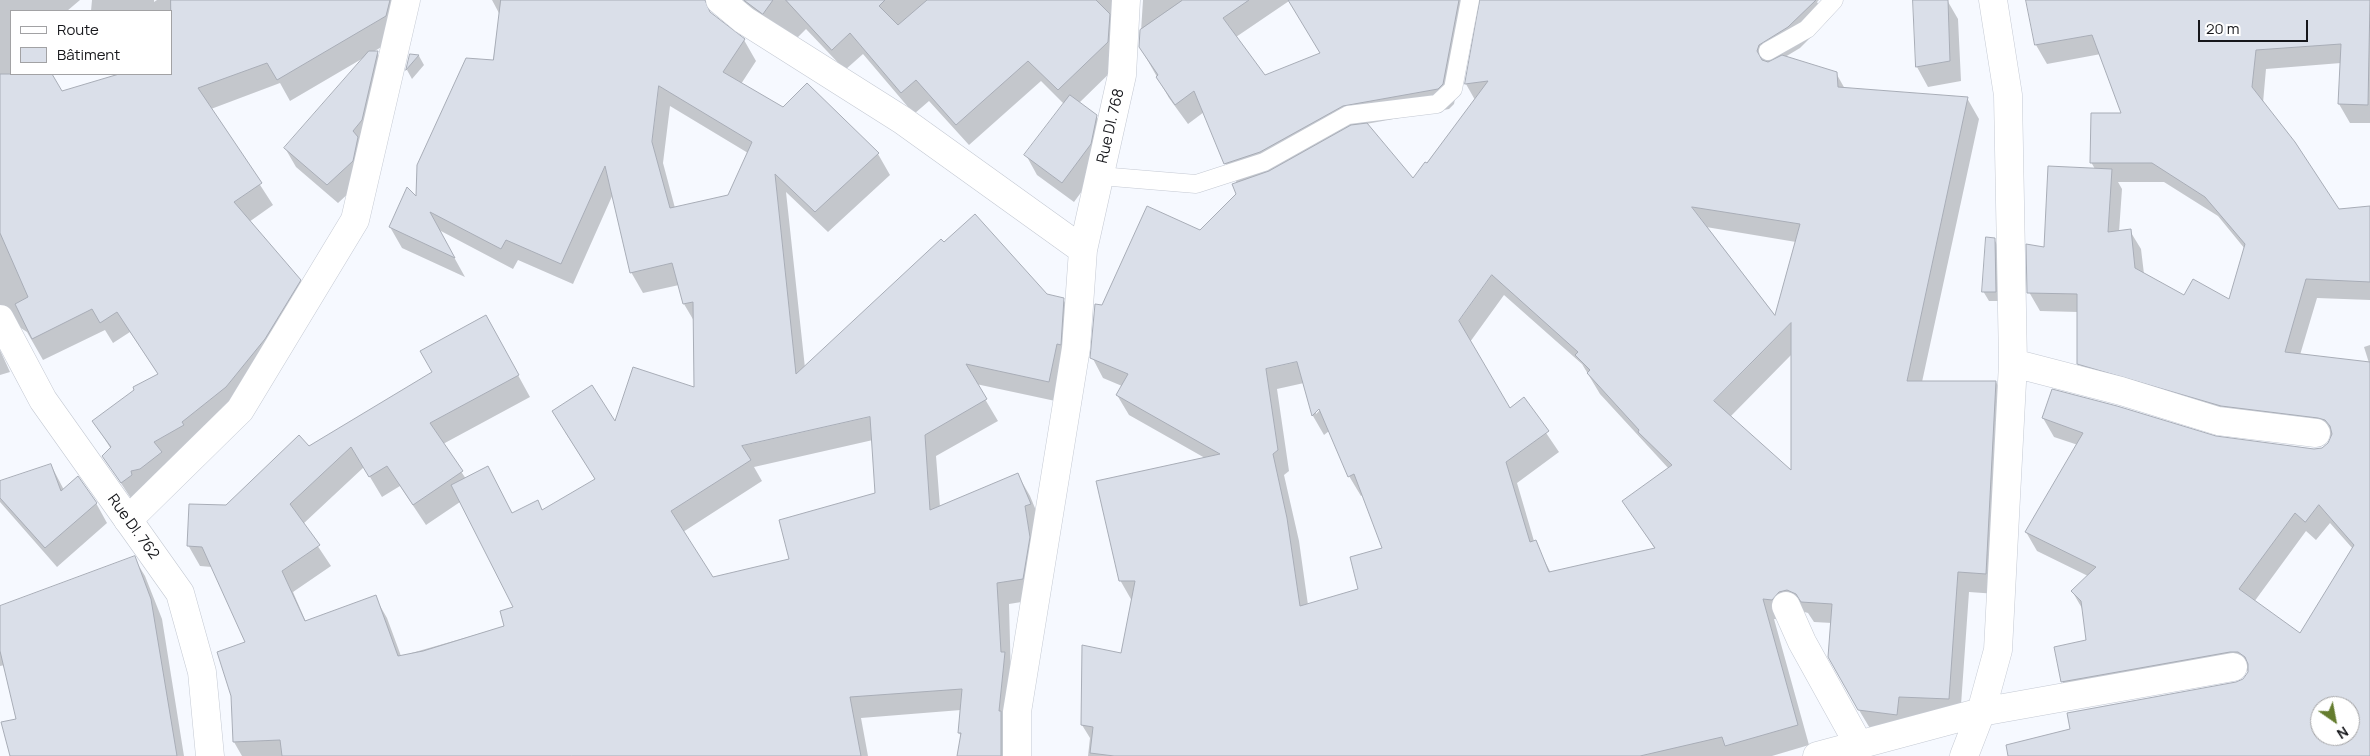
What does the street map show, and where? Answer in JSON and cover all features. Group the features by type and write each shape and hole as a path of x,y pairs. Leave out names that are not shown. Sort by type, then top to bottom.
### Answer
{"street":[{"path":"128,520 240,410 355,220 406,0"},
{"path":"720,0 744,20 902,120 1083,250"},
{"name":"Rue DI. 768","path":"1017,756 1018,712 1076,348 1083,250 1122,75 1126,0"},
{"path":"1964,756 1980,712 1998,650 2013,363 2008,95 1993,0"},
{"name":"Rue DI. 762","path":"0,319 43,400 180,593 202,672 210,756"},
{"path":"2013,363 2121,391 2218,421 2316,433"},
{"path":"1786,606 1802,642 1859,745"},
{"path":"1817,756 1980,712 2233,667"}],"lane":[{"path":"1100,176 1196,184 1264,162 1348,116 1437,104 1453,89 1470,0"},
{"path":"1768,51 1807,29 1834,0"}],"building":[{"path":"171,0 390,0 386,16 277,80 267,63 198,88 262,183 234,202 301,280 265,339 226,387 182,422 184,425 154,442 162,452 140,469 131,471 132,475 121,483 102,456 111,447 92,421 134,390 133,387 158,374 117,312 100,323 92,309 32,339 15,304 28,297 0,233 0,74 53,75 62,91 116,75 172,75"},
{"path":"501,0 705,0 710,12 745,39 723,72 783,107 807,83 879,153 815,212 775,174 796,374 941,239 944,242 975,214 1047,294 1064,298 1061,345 1057,344 1049,382 966,364 987,399 925,435 930,510 1018,473 1031,504 1025,506 1030,537 1023,579 997,583 1001,652 1005,652 999,711 1001,711 1001,756 957,756 961,733 958,733 962,689 850,697 861,756 282,756 280,740 233,742 231,696 217,652 245,642 202,547 187,546 189,504 226,505 299,435 309,446 432,372 420,351 486,315 519,375 430,423 463,471 413,505 387,466 369,477 351,447 290,504 320,545 282,571 305,621 376,595 398,656 423,651 504,626 500,611 513,607 451,485 488,466 512,513 538,500 542,510 595,479 552,411 592,385 615,421 633,367 694,387 693,302 683,304 672,263 630,273 605,166 561,264 506,240 501,249 430,212 455,258 389,227 407,187 416,196 417,165 466,58 493,60","holes":["659,86 752,142 728,195 670,208 652,142","870,417 875,493 779,520 789,559 713,577 671,511 751,460 742,446"]},
{"path":"744,0 773,0 763,14"},
{"path":"786,0 885,0 879,6 898,25 927,0 1096,0 1110,14 1108,42 1058,90 1028,61 956,125 916,80 901,93 850,33 832,50"},
{"path":"1183,0 1249,0 1223,18 1265,75 1320,53 1288,0 1459,0 1443,84 1438,89 1343,106 1260,152 1224,164 1194,91 1175,105 1139,47 1140,30"},
{"path":"1480,0 1816,0 1788,27 1759,45 1757,51 1762,60 1768,62 1782,55 1837,72 1838,87 1968,97 1907,381 1996,381 1986,574 1958,572 1949,699 1899,697 1897,715 1858,710 1828,657 1832,604 1801,602 1796,594 1787,590 1779,592 1772,600 1763,599 1798,725 1725,746 1722,737 1640,756 1114,756 1090,753 1093,727 1081,725 1082,645 1121,653 1135,581 1119,581 1096,481 1220,454 1116,395 1128,374 1090,358 1095,304 1102,305 1147,206 1200,230 1236,194 1232,184 1269,171 1351,125 1367,123 1413,178 1425,162 1427,163 1488,81 1465,84","holes":["1692,207 1800,224 1775,315","1492,275 1578,352 1575,355 1590,370 1587,373 1639,430 1638,432 1672,465 1622,501 1655,548 1549,572 1536,540 1530,542 1506,462 1549,431 1524,397 1510,408 1459,321","1791,323 1791,470 1714,401","1297,362 1312,416 1319,409 1348,477 1354,474 1382,548 1350,557 1358,589 1300,606 1287,518 1273,454 1278,450 1266,369"]},
{"path":"1913,0 1948,0 1950,61 1916,67"},
{"path":"2026,0 2370,0 2368,105 2338,104 2341,44 2256,50 2252,87 2295,142 2339,209 2370,206 2370,282 2306,279 2285,352 2370,362 2370,756 2008,756 2006,745 2070,729 2067,713 2236,682 2243,679 2248,672 2248,664 2245,657 2238,652 2230,652 2061,682 2054,647 2086,640 2081,601 2071,591 2096,567 2025,532 2083,433 2042,418 2052,389 2117,406 2216,436 2314,449 2322,448 2328,443 2332,434 2330,426 2325,420 2318,418 2221,406 2077,364 2077,294 2027,293 2026,244 2044,247 2048,166 2112,169 2108,232 2131,229 2135,268 2184,295 2193,279 2229,299 2245,244 2205,197 2152,163 2090,163 2091,113 2121,113 2092,35 2035,45","holes":["2319,505 2354,545 2300,633 2239,589 2295,513 2305,522"]},
{"path":"369,51 378,51 362,120 353,131 358,137 353,161 327,185 284,148"},
{"path":"410,54 419,55 406,70"},
{"path":"1070,95 1097,115 1091,144 1062,183 1024,155"},
{"path":"1986,237 1995,238 1996,292 1982,292"},
{"path":"51,464 61,491 78,476 97,503 45,548 0,498 0,481"},
{"path":"135,556 151,599 177,756 10,756 1,722 16,719 0,651 0,606"}]}
